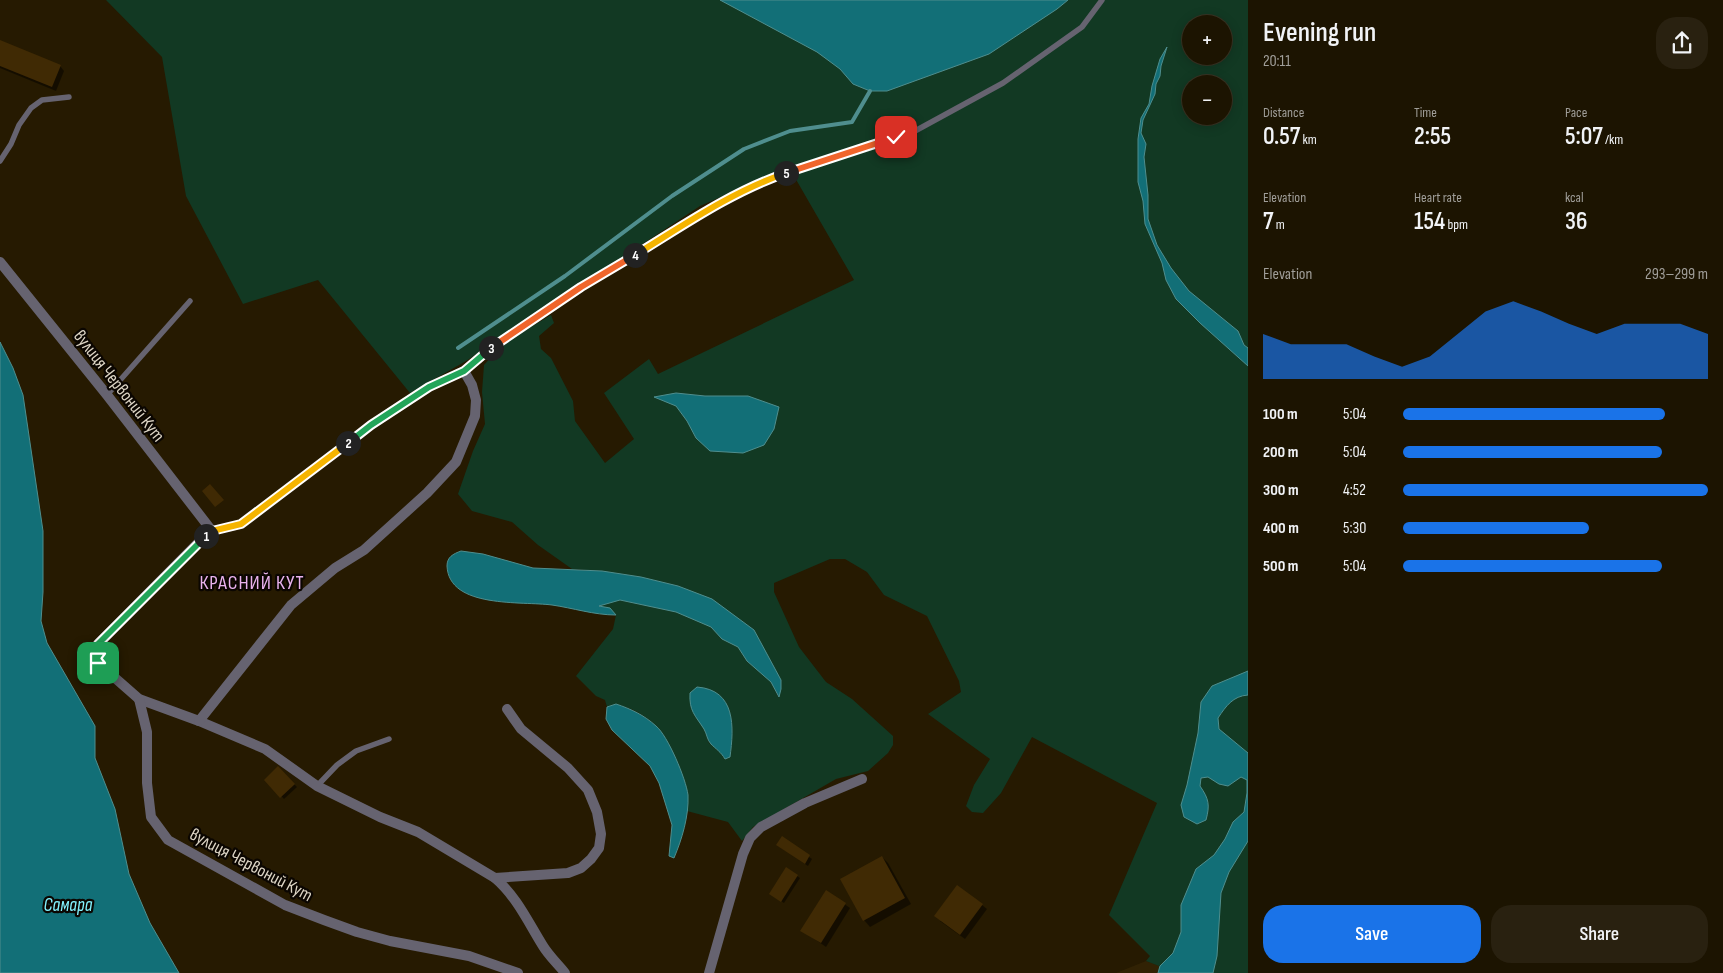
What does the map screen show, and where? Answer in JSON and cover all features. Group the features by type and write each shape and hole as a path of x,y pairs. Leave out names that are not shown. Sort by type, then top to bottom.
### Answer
{"street":[{"name":"вулиця Червоний Кут","path":"0,262 107,395 212,531"},
{"path":"199,721 291,605 335,568 364,550 427,493 456,462 474,416 476,400 472,385 464,371"},
{"path":"212,531 198,542 98,644 95,654 98,663 139,699 199,721 265,749 317,786 380,817 418,832 495,878 506,888 524,912 544,947 565,973"},
{"name":"вулиця Червоний Кут","path":"139,699 147,732 147,783 151,817 168,840 285,905 357,932 390,941 469,956 518,973"},
{"path":"495,878 568,874 592,860 599,848 601,834 597,812 588,790 568,768 521,729 506,709"},
{"path":"709,973 743,854 750,838 761,827 806,803 862,779"}],"lane":[{"path":"212,531 241,524 371,425 429,387 464,371 507,336 581,287 710,208 767,180 915,130 1003,83 1082,27 1102,0"},
{"path":"0,161 11,144 19,125 31,108 42,100 69,97"},
{"path":"107,395 190,301"},
{"path":"317,786 337,764 356,751 389,739"}],"shaded area":[{"path":"1146,961 1160,966 1158,973 1116,973"}],"green space":[{"path":"106,0 1248,0 1248,973 1158,973 1159,966 1146,961 1150,956 1109,915 1157,803 1032,737 1001,793 983,813 972,812 966,806 974,785 990,759 928,714 961,692 959,681 927,616 884,595 867,572 845,559 830,559 774,583 774,592 799,647 826,682 852,699 893,736 893,745 888,753 868,771 836,779 753,827 742,841 728,822 687,811 680,821 666,801 650,766 672,751 661,732 652,722 634,710 620,706 607,707 605,700 596,696 576,676 613,629 616,615 597,607 620,600 676,612 697,620 711,627 722,639 738,647 747,661 771,682 778,696 781,689 678,586 641,577 572,569 538,545 512,522 472,511 458,494 485,424 482,392 484,365 504,343 551,315 554,323 539,336 541,349 551,358 573,401 575,421 605,463 634,439 604,393 649,359 658,374 854,280 794,176 792,166 700,206 466,361 410,393 318,280 243,304 186,196 162,57","holes":["677,393 705,396 696,438 676,406","705,730 730,757 725,759 719,749 709,743"]}],"water":[{"path":"720,0 1068,0 989,54 887,91 870,91 853,84 840,69 817,52"},
{"path":"1167,47 1160,76 1156,84 1155,94 1143,120 1141,133 1146,144 1144,157 1148,195 1148,219 1157,245 1171,268 1189,291 1238,331 1244,345 1248,348 1248,366 1176,299 1166,280 1162,263 1145,224 1143,201 1138,182 1138,139 1141,118 1149,104 1160,59"},
{"name":"Самара","path":"0,342 13,368 23,395 43,531 41,621 47,643 95,726 95,758 115,809 129,874 150,923 179,973 0,973"},
{"path":"676,393 705,396 748,396 779,407 774,429 764,445 743,453 710,451 696,438 676,406 654,397"},
{"path":"461,551 483,554 533,568 602,571 641,577 678,586 712,599 754,630 781,680 779,697 771,682 747,661 738,647 722,639 711,627 676,612 620,600 599,606 610,608 616,615 608,615 552,605 506,602 473,596 460,590 451,580 447,566 451,556"},
{"path":"1248,671 1248,695 1234,700 1218,718 1219,729 1248,753 1248,841 1229,872 1221,893 1217,956 1213,973 1158,973 1160,966 1173,953 1181,932 1181,905 1196,869 1214,855 1225,839 1233,822 1244,812 1247,780 1241,777 1228,786 1219,784 1208,777 1201,778 1200,786 1208,802 1206,820 1197,824 1184,817 1181,805 1198,733 1201,702 1212,686"},
{"path":"697,687 710,690 719,695 726,703 732,722 730,757 725,759 710,742 693,712 690,693"},
{"path":"616,704 647,719 661,731 680,769 687,788 688,803 680,843 674,858 669,856 672,825 659,783 650,766 612,730 606,719 607,707"}],"building":[{"path":"0,40 61,65 52,87 0,66"},
{"path":"210,484 224,500 215,507 202,491"},
{"path":"278,766 295,784 280,798 264,780"},
{"path":"782,836 810,855 805,864 776,845"},
{"path":"882,856 905,898 863,921 840,879"},
{"path":"786,867 798,875 781,902 769,894"},
{"path":"957,885 983,904 960,935 934,916"},
{"path":"826,890 846,903 821,943 800,931"}],"waterway":[{"path":"458,348 565,276 672,196 744,149 790,131 852,122 870,91"}],"district":[{"name":"КРАСНИЙ КУТ","path":"252,583"}],"route":[{"path":"98,663 95,654 98,644 198,542 212,531 241,524 371,425 429,387 464,371 499,341 581,287 710,208 767,180 896,137"}]}
